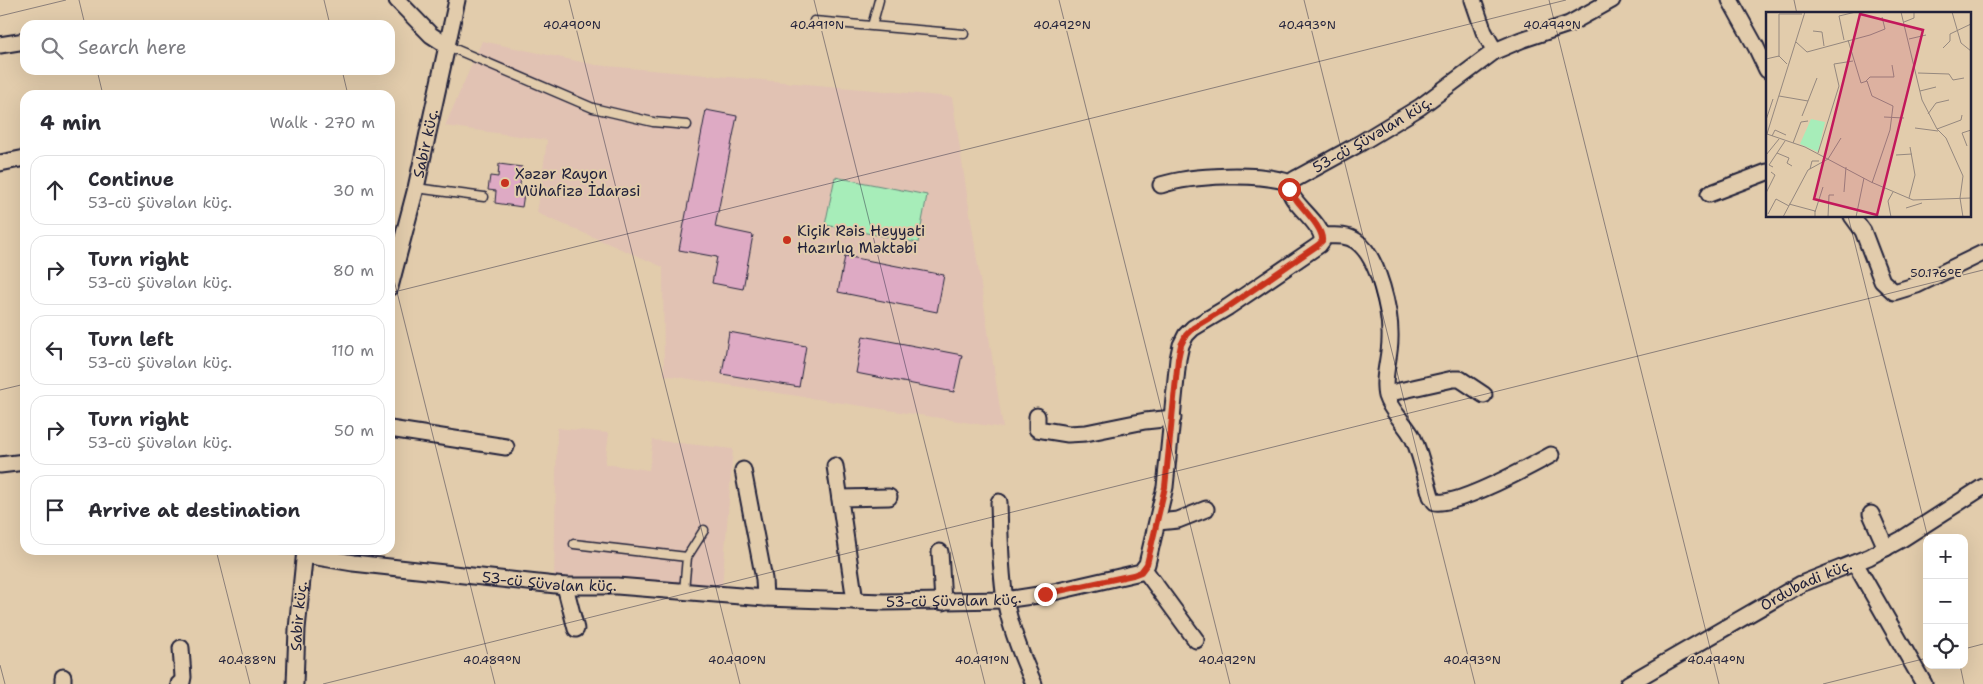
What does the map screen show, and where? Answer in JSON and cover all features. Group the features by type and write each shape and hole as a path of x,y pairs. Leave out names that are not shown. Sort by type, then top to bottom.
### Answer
{"street":[{"path":"397,0 431,35 448,46"},
{"name":"Sabir küç.","path":"396,242 416,188 457,0"},
{"path":"1473,0 1484,32 1495,51"},
{"name":"53-cü Şüvəlan küç.","path":"1290,183 1420,107 1495,51 1569,24 1612,0"},
{"path":"1730,0 1766,68"},
{"path":"0,45 20,42"},
{"path":"0,163 20,159"},
{"path":"1709,194 1766,172"},
{"path":"1161,185 1178,179 1195,178 1270,177 1290,183 1289,189 1293,197 1321,230 1323,236 1318,245 1228,307 1193,328 1186,335 1181,345 1165,487 1158,522 1144,569 1196,640"},
{"path":"1853,218 1863,231 1882,281 1894,292 1917,285 1983,253"},
{"path":"1323,236 1348,236 1356,241 1368,254 1373,263 1390,323 1385,386 1388,403 1412,436 1420,453 1431,496 1435,502 1450,501 1510,476 1551,455"},
{"path":"1386,394 1454,378 1460,379 1484,396"},
{"path":"1037,416 1037,429 1068,434 1086,433 1145,421 1172,418"},
{"path":"395,430 506,446"},
{"path":"0,465 20,463"},
{"path":"836,466 855,601"},
{"path":"743,470 764,579 765,598"},
{"name":"Ordubadi küç.","path":"1628,684 1801,584 1855,563 1886,548 1983,487"},
{"path":"840,498 889,497"},
{"path":"999,502 1005,600 1016,642 1034,684"},
{"path":"1158,522 1178,520 1206,509"},
{"path":"1871,514 1886,548"},
{"path":"940,552 943,602"},
{"name":"Sabir küç.","path":"295,684 297,629 305,555"},
{"name":"53-cü Şüvəlan küç.","path":"318,555 353,563 565,586 618,586 765,598 855,601 943,602 1005,600 1045,594 1133,575 1144,569"},
{"path":"1855,563 1924,684"},
{"path":"565,586 576,629"},
{"path":"179,684 182,682 183,677 182,648"}],"lane":[{"path":"872,26 878,0"},
{"path":"814,21 964,34"},
{"path":"448,46 593,108 653,122 687,125"},
{"path":"416,188 484,197"},
{"path":"684,590 687,557 704,530"},
{"path":"574,544 687,557"}],"shaded area":[{"name":"Kiçik Rəis Heyyəti Hazırlıq Məktəbi","path":"482,41 596,65 952,97 1003,428 664,375 663,267 537,213 547,140 445,126"},
{"path":"557,428 609,433 605,464 649,470 653,440 733,449 722,588 554,578"}],"green space":[{"path":"835,177 927,195 918,243 825,225"}],"building":[{"path":"706,110 737,116 715,227 753,235 743,289 712,283 717,257 679,250"},
{"name":"Xəzər Rayon Mühafizə İdarəsi","path":"499,164 522,167 519,194 524,194 522,207 495,203 496,191 488,190 490,176 498,177"},
{"path":"845,256 944,275 937,312 838,292"},
{"path":"729,332 806,346 799,387 722,374"},
{"path":"863,336 962,355 954,392 856,373"}],"place":[{"name":"Xəzər Rayon Mühafizə İdarəsi","path":"505,183"},
{"name":"Kiçik Rəis Heyyəti Hazırlıq Məktəbi","path":"787,240"}],"route":[{"path":"1045,594 1133,575 1144,569 1158,522 1165,487 1178,359 1181,345 1186,335 1193,328 1228,307 1322,241 1321,230 1304,212 1289,189"}]}
